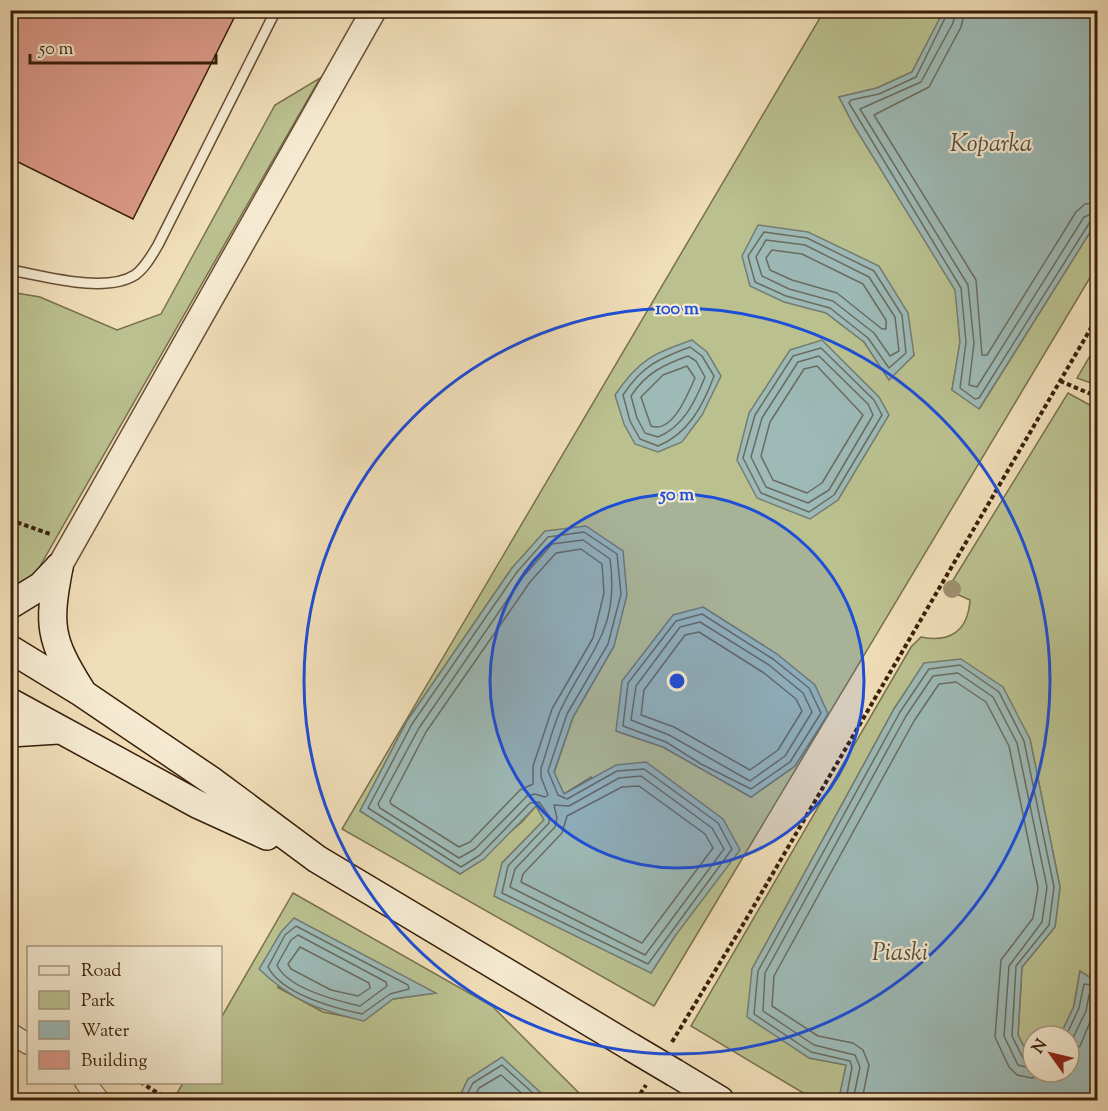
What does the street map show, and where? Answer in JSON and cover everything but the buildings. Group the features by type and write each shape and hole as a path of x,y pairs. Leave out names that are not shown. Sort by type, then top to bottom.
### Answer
{"main road":[{"path":"10,605 41,586 59,567"},
{"path":"59,567 51,611 53,638 58,653 82,693"},
{"path":"10,650 82,693 212,781 317,859 631,1047 671,1062 720,1101"},
{"path":"10,702 197,804 317,859"},
{"path":"10,733 58,730"}],"street":[{"path":"59,567 374,10"},
{"path":"10,1033 27,1043"},
{"path":"86,1084 99,1101"}],"lane":[{"path":"10,270 98,284 117,282 136,274 158,245 276,10"}],"path":[{"path":"671,1062 741,928 1098,316"},
{"path":"1060,381 1098,397"},
{"path":"10,519 74,542"},
{"path":"636,1101 648,1080"},
{"path":"142,1084 166,1098 165,1101"}],"green space":[{"path":"824,11 944,11 912,72 877,88 839,97 854,126 956,290 960,342 952,390 980,408 1097,221 1097,266 654,1006 342,829","holes":["826,313 914,355 889,379 864,342","545,532 614,646 573,717 554,773 564,794 591,777 675,936 651,973 502,863 544,820 536,806 522,822 460,874 360,811 407,721 512,568","828,714 795,766 751,797 663,747 616,731"]},
{"path":"320,78 36,573 11,588 10,292 40,297 117,330 161,314 275,105"},
{"path":"1097,344 1097,385 1077,378"},
{"path":"1068,393 1097,409 1097,982 1080,971 1074,1006 1066,1024 1021,1024 1021,1041 1018,1035 1022,967 1055,927 1060,887 1030,739 924,664 894,709 752,969 809,1058 847,1065 839,1098 844,1100 815,1100 691,1026 911,647 921,637 949,636 956,632 966,620 970,600 947,590"},
{"path":"293,893 492,1006 586,1100 543,1100 541,1093 468,1079 458,1100 173,1100 182,1084 222,1084 222,1016","holes":["277,987 435,993 393,999 364,1020 323,1012"]}],"water":[{"name":"Koparka","path":"944,10 1097,11 1097,221 979,409 952,390 960,342 955,290 854,126 839,97 877,88 912,72"},
{"path":"758,225 808,232 879,266 908,313 914,355 889,380 864,342 826,313 784,302 750,286 742,256"},
{"path":"692,340 707,352 721,376 702,415 682,442 658,452 635,444 624,424 615,395 632,373 648,359"},
{"path":"822,340 879,397 889,415 838,500 810,519 757,498 737,460 749,413 790,350"},
{"path":"586,526 623,551 627,595 614,646 573,717 554,772 564,794 616,765 646,762 723,819 740,850 675,936 651,973 494,896 502,863 544,820 536,806 484,859 460,874 360,811 407,721 512,568 545,531"},
{"path":"703,607 777,654 815,685 828,714 795,766 751,797 663,747 616,731 622,681 673,615"},
{"name":"Piaski","path":"961,659 1003,687 1030,739 1060,887 1055,927 1022,967 1018,1035 1021,1041 1021,1084 1081,1084 1081,1024 1066,1024 1074,1006 1080,971 1097,982 1097,1100 844,1100 839,1098 846,1065 809,1058 747,1017 752,969 894,709 924,663"},
{"path":"294,918 436,993 393,999 364,1021 321,1009 295,997 259,969 281,932"},
{"path":"502,1057 541,1093 543,1100 458,1100 468,1079"}]}
